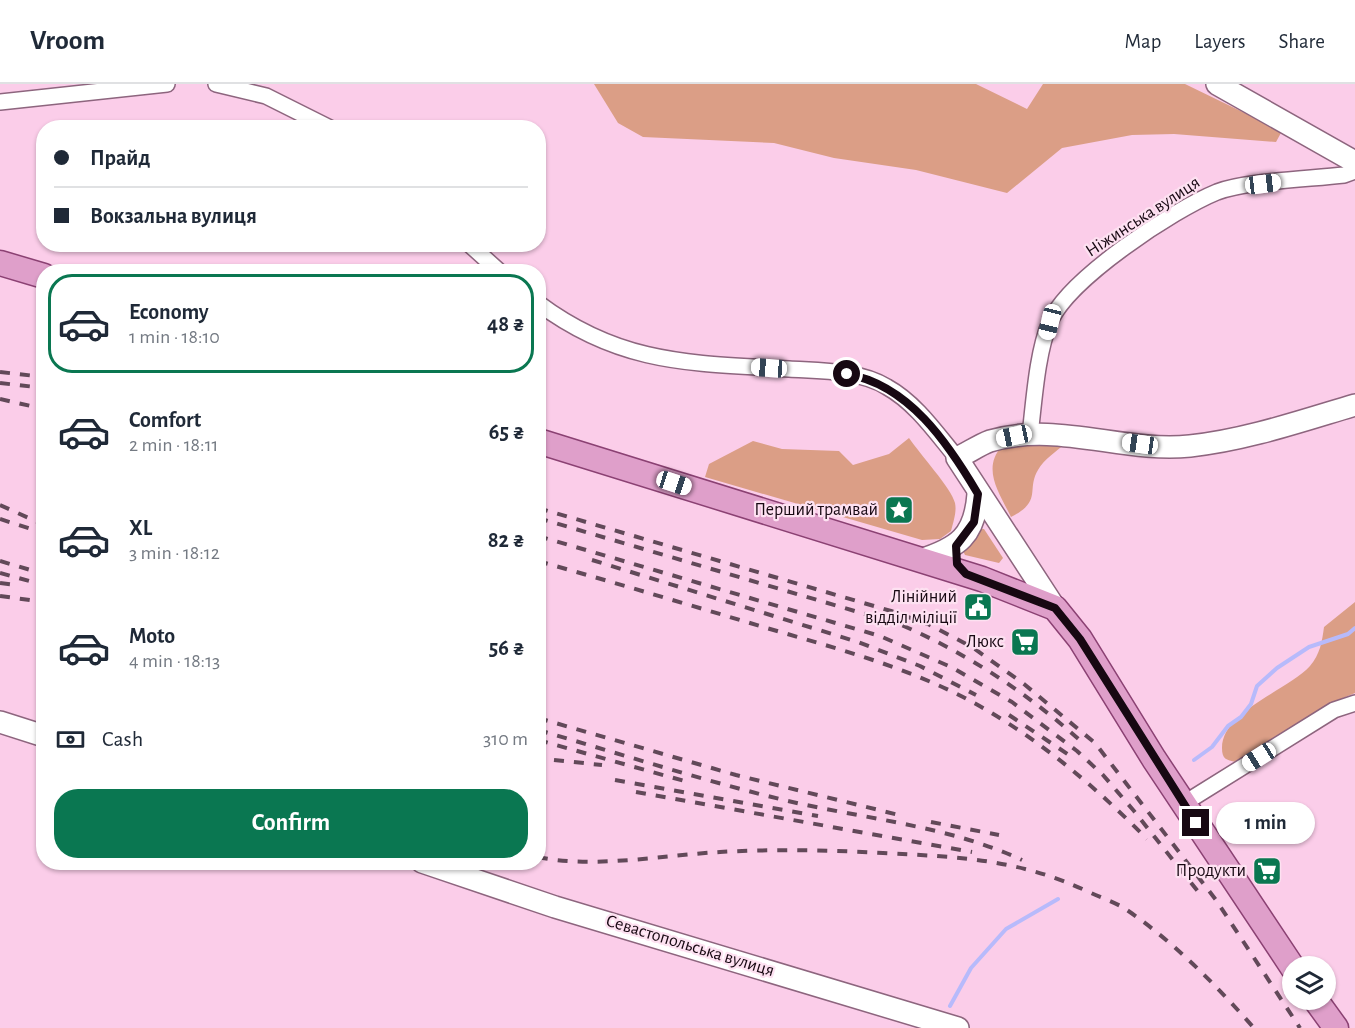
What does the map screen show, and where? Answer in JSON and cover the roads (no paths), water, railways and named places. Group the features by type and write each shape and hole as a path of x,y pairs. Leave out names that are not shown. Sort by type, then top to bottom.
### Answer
{"main road":[{"path":"0,263 36,274"},
{"path":"546,443 966,574 1055,608 1080,639 1183,804 1285,956"},
{"path":"1323,1010 1336,1028"}],"street":[{"path":"0,102 102,89 167,84"},
{"path":"216,84 266,96 314,120"},
{"path":"1217,84 1355,162"},
{"name":"Ніжинська вулиця","path":"1030,435 1037,379 1050,322 1069,296 1101,263 1154,228 1218,192 1344,175 1355,171"},
{"path":"478,252 491,264"},
{"path":"546,308 601,341 636,354 709,364 808,370 868,378 888,387 927,422 957,458 978,494 1055,608"},
{"path":"957,458 988,442 1030,435 1084,436 1158,446 1189,446 1248,435 1355,405"},
{"path":"920,560 944,553 956,546 974,522 978,494"},
{"path":"956,546 957,564 966,574"},
{"path":"1183,804 1334,710 1355,703"},
{"path":"0,722 36,733"},
{"name":"Севастопольська вулиця","path":"446,870 555,907 958,1028"}],"waterway":[{"path":"1194,760 1212,747 1228,726 1241,717 1251,704 1257,686 1277,668 1309,647 1348,634 1355,628"},
{"path":"950,1006 971,968 1006,929 1058,899"}],"railway":[{"path":"0,372 36,376"},
{"path":"0,383 36,387"},
{"path":"0,399 36,407"},
{"path":"0,505 36,521"},
{"path":"546,510 891,611 928,624 972,647 1024,684 1095,743 1216,900 1300,1028"},
{"path":"0,519 36,530"},
{"path":"546,520 899,624 949,648 996,676 1041,708 1084,744"},
{"path":"546,538 880,636 951,667 1012,702 1077,751 1103,775 1134,811 1200,894"},
{"path":"592,560 858,642 920,666 976,695"},
{"path":"0,561 36,572"},
{"path":"546,563 844,651 940,686 989,711 1037,743 1083,779 1147,839"},
{"path":"0,573 36,583"},
{"path":"0,583 17,585"},
{"path":"0,596 36,601"},
{"path":"1009,715 1072,757"},
{"path":"546,720 736,775 899,815"},
{"path":"546,732 788,801 907,824 966,839 1022,860"},
{"path":"546,742 688,782"},
{"path":"554,760 602,765"},
{"path":"615,780 818,816"},
{"path":"636,792 972,852"},
{"path":"931,822 999,835"},
{"path":"546,858 581,862 761,850 822,851 964,858 1015,866 1065,882 1124,908 1160,934 1193,964 1254,1028"}],"place":[{"name":"Перший трамвай","path":"899,510"},
{"name":"Лінійний відділ міліції","path":"978,607"},
{"name":"Люкс","path":"1025,642"},
{"name":"Продукти","path":"1267,871"}]}
